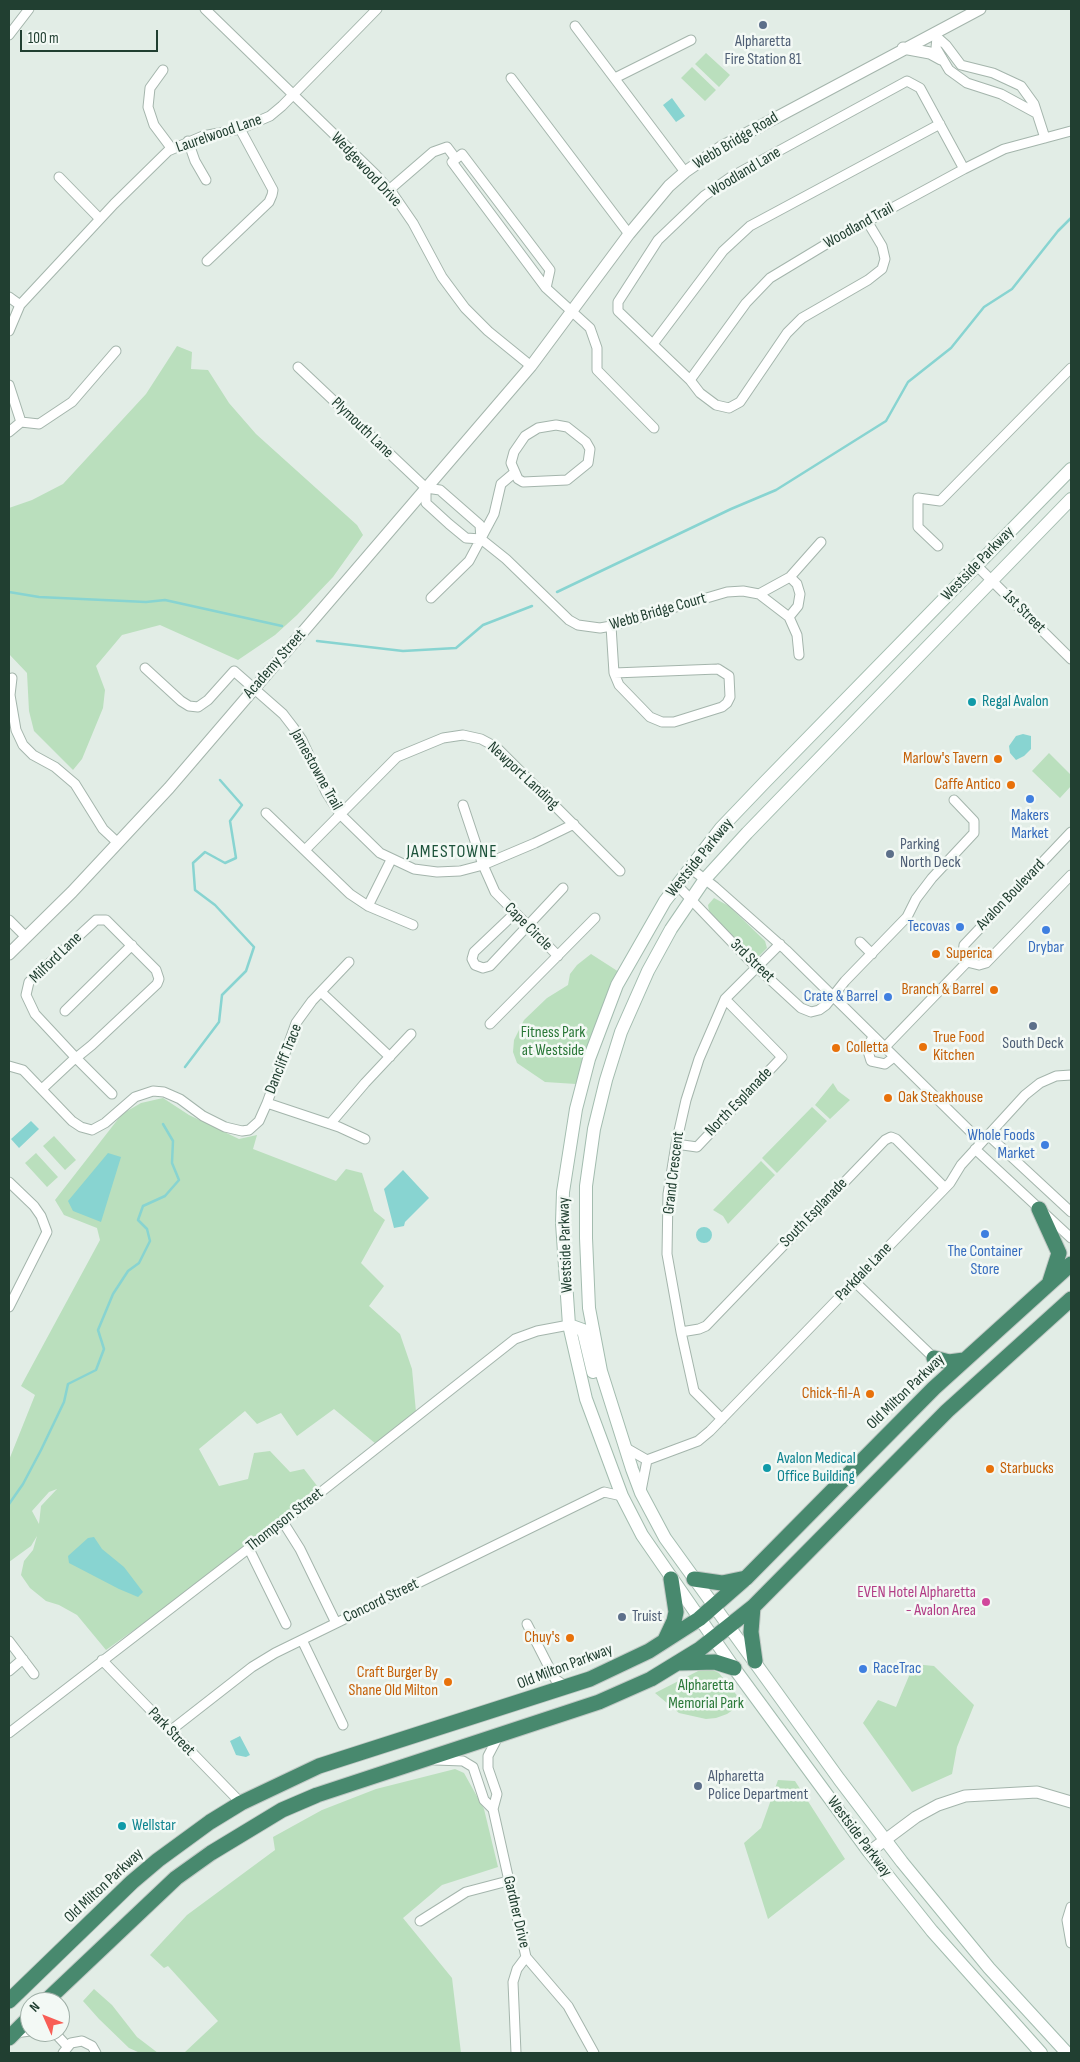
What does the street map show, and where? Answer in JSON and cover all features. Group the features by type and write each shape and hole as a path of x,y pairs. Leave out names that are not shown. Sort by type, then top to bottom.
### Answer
{"highway":[{"path":"1039,1208 1059,1253 1055,1272 1048,1285"},
{"name":"Old Milton Parkway","path":"9,2001 152,1865 210,1822 241,1803 319,1766 568,1688 611,1670 665,1642 699,1619 747,1577 934,1388 1071,1264"},
{"path":"59,1992 176,1878 252,1827 317,1795 608,1699 635,1687 677,1663 713,1639 753,1607 947,1412 1071,1300"},
{"path":"934,1388 937,1372 934,1358 948,1362 964,1360"},
{"path":"694,1579 722,1583 747,1577"},
{"path":"665,1642 676,1612 672,1579"},
{"path":"753,1607 751,1632 755,1661"},
{"path":"677,1663 715,1662 734,1668"}],"main road":[{"name":"Westside Parkway","path":"1041,2053 932,1932 869,1852 713,1639 642,1535 622,1496 586,1399 569,1325 562,1215 563,1192 577,1104 589,1059 617,985 641,940 677,885 721,828 1071,469"},
{"name":"Westside Parkway","path":"1067,2053 974,1949 885,1840 665,1538 641,1494 623,1446 601,1371 589,1308 586,1186 594,1129 606,1080 621,1032 648,971 671,929 705,879 858,716 1071,499"},
{"path":"569,1325 583,1330 597,1390 612,1409"}],"street":[{"path":"9,35 29,9"},
{"name":"Wedgewood Drive","path":"204,9 389,190 414,224 442,277 465,308 488,331 530,366"},
{"name":"Laurelwood Lane","path":"9,331 20,305 100,219 172,149 203,136 240,129 270,116 377,9"},
{"name":"Webb Bridge Road","path":"530,366 573,312 656,199 685,172 721,147 903,48 935,34 980,9"},
{"path":"575,26 685,172"},
{"path":"935,34 936,48 949,70 967,83 994,91 1037,113"},
{"path":"935,34 961,65 999,76 1021,86 1028,94 1046,138"},
{"path":"615,78 691,40"},
{"path":"903,48 930,53 941,59"},
{"path":"163,70 150,88 148,108 154,125 172,149"},
{"path":"994,91 999,76"},
{"path":"511,78 629,234"},
{"name":"Woodland Lane","path":"867,221 882,246 885,258 882,269 868,280 802,318 787,334 740,402 729,408 716,405 700,393 690,380 618,312 618,302 658,240 704,196 731,177 907,81 920,88 964,169"},
{"path":"653,344 723,251 750,226 940,124"},
{"path":"207,261 268,202 276,190 240,129"},
{"name":"Woodland Trail","path":"690,380 746,303 770,278 867,221 1004,149 1071,131"},
{"path":"188,142 195,161 206,180"},
{"path":"389,190 433,152 447,147 456,159"},
{"path":"546,288 550,270 462,154 452,162 546,288 590,328 595,337 597,370 654,428"},
{"path":"59,177 100,219"},
{"path":"9,297 20,305"},
{"path":"9,432 21,422 39,424 72,402 116,351"},
{"name":"Academy Street","path":"9,954 118,843 254,689 530,366"},
{"name":"Plymouth Lane","path":"298,367 426,488"},
{"path":"938,546 918,527 918,498 940,501 1071,368"},
{"path":"9,386 21,422"},
{"path":"556,425 567,428 586,442 590,449 588,463 567,480 523,482 514,474 511,463 514,452 525,436 538,428 556,425"},
{"path":"431,598 469,561 494,514 501,484 514,474"},
{"name":"Webb Bridge Court","path":"482,539 480,525 440,490 426,488 426,503 437,513 466,538 482,539 506,558 569,620 588,628 610,626 727,592 742,591 759,594"},
{"path":"799,655 797,635 789,617 759,594 790,576 821,542"},
{"name":"1st Street","path":"977,566 1071,659"},
{"path":"789,617 798,606 800,594 797,584 790,576"},
{"path":"610,626 614,673 619,686 650,717 662,722 674,722 722,707 730,697 729,676 718,669 614,673"},
{"name":"Jamestowne Trail","path":"145,668 189,706 198,707 208,700 234,671 293,727 302,740 326,792 340,814 369,844 392,860 414,869 437,872 460,871 482,865 574,824"},
{"path":"9,680 12,678 10,694 12,729 33,755 55,767 75,784 85,797 103,829 118,843"},
{"name":"Newport Landing","path":"304,850 397,757 443,738 463,735 481,739 496,747 620,871"},
{"path":"833,997 907,917 916,899 932,878 974,833 974,821 954,800"},
{"name":"Cape Circle","path":"463,805 482,865 495,892 514,914 558,956 490,1024"},
{"path":"266,813 350,894 368,906 413,925"},
{"name":"Avalon Boulevard","path":"1071,832 964,945 963,955 967,962 979,965 986,963 1071,875"},
{"path":"368,906 392,860"},
{"name":"3rd Street","path":"690,868 780,944 894,1057 1039,1208 1071,1238"},
{"name":"3rd Street","path":"677,885 692,899 700,911 757,967 806,1011 819,1010 833,997"},
{"path":"514,914 474,952 472,959 475,966 483,968 490,966 563,888"},
{"path":"558,956 595,918"},
{"path":"9,920 26,937"},
{"name":"Milford Lane","path":"42,1089 76,1058 157,984 158,974 112,924 106,920 96,920 29,982 26,995 35,1014 76,1058 112,1094"},
{"path":"860,942 872,954"},
{"name":"Grand Crescent","path":"722,1419 694,1391 667,1254 668,1194 676,1144 686,1100 699,1059 725,999 780,944"},
{"path":"65,1011 132,945"},
{"name":"Dancliff Trace","path":"9,1066 23,1070 72,1122 92,1130 106,1123 135,1097 153,1091 164,1092 180,1099 213,1121 242,1131 249,1130 256,1124 267,1103 296,1023 349,962"},
{"path":"884,1048 967,962"},
{"path":"321,992 390,1057"},
{"name":"North Esplanade","path":"676,1144 696,1147 782,1057 725,999"},
{"path":"330,1124 412,1034"},
{"path":"873,1037 867,1048 871,1060 884,1064 894,1057"},
{"name":"Parkdale Lane","path":"647,1460 698,1440 722,1419 945,1188 978,1146 1024,1095 1040,1083 1056,1076 1071,1075"},
{"name":"Dancliff Trace","path":"267,1103 330,1124 365,1139"},
{"path":"988,1135 1071,1212"},
{"name":"South Esplanade","path":"681,1332 699,1330 706,1326 885,1140 896,1139 945,1188"},
{"path":"9,1182 34,1206 47,1232 9,1307"},
{"path":"855,1282 934,1358"},
{"name":"Thompson Street","path":"9,1733 283,1522 515,1339 537,1331 569,1325"},
{"path":"623,1446 647,1460 641,1494"},
{"path":"613,1474 604,1492 622,1496"},
{"name":"Concord Street","path":"170,1731 252,1667 336,1623 604,1492"},
{"path":"283,1522 300,1549 336,1623"},
{"path":"248,1549 286,1624"},
{"path":"527,1624 555,1679 568,1688"},
{"path":"302,1640 343,1724"},
{"path":"9,1641 34,1674"},
{"path":"9,1671 23,1659"},
{"name":"Park Street","path":"102,1660 241,1803"},
{"path":"546,1695 555,1679"},
{"name":"Gardner Drive","path":"499,1735 488,1756 488,1768 497,1794 493,1809 526,1957 568,2006 594,2053"},
{"name":"Gardner Drive","path":"426,1759 463,1761 473,1767 484,1800 493,1809"},
{"path":"869,1852 925,1812 965,1796 1037,1792 1071,1802"},
{"path":"420,1921 466,1892 508,1880"},
{"path":"1071,1907 1067,1920 1071,1943"},
{"path":"516,2053 513,1982 517,1970 526,1957"},
{"path":"65,2050 71,2043 82,2041 92,2046 96,2053"}],"green space":[{"path":"706,53 730,75 719,87 695,64"},
{"path":"692,67 716,90 705,101 681,78"},
{"path":"177,346 192,352 191,369 208,370 229,403 256,434 357,525 363,535 333,577 297,615 275,635 238,660 160,625 122,635 96,666 105,690 103,708 82,759 73,770 34,731 29,711 27,673 9,654 9,508 32,500 63,484 146,394"},
{"path":"1049,753 1071,775 1071,786 1060,798 1032,771"},
{"path":"714,898 729,906 765,941 767,948 758,957 755,958 750,955 709,911 708,905"},
{"name":"Fitness Park at Westside","path":"591,954 619,972 576,1084 545,1082 517,1063 513,1052 514,1040 524,1020 547,998 568,985 570,974 577,965"},
{"path":"833,1083 838,1091 850,1100 830,1119 815,1105"},
{"path":"163,1098 189,1115 239,1139 257,1135 253,1149 336,1181 346,1169 362,1173 374,1211 385,1220 361,1263 384,1286 369,1306 400,1334 412,1369 416,1412 376,1444 334,1409 297,1436 281,1413 257,1424 245,1411 199,1449 219,1486 248,1479 254,1453 270,1451 290,1472 304,1469 318,1487 206,1576 207,1578 106,1650 77,1615 59,1605 46,1601 30,1588 21,1575 24,1561 33,1550 37,1536 31,1546 9,1562 9,1460 35,1395 21,1386 100,1240 97,1228 64,1215 55,1200 122,1114 141,1103","holes":["57,1489 41,1506 39,1524 32,1511 49,1492"]},
{"path":"812,1107 827,1121 777,1173 762,1158"},
{"path":"54,1136 76,1160 65,1170 43,1146"},
{"path":"36,1153 58,1177 47,1187 25,1163"},
{"path":"761,1161 775,1175 728,1224 723,1216 713,1210"},
{"path":"914,1664 934,1666 974,1705 957,1747 952,1774 912,1792 863,1723 878,1700 896,1707"},
{"name":"Alpharetta Memorial Park","path":"702,1669 711,1669 719,1673 743,1703 727,1714 706,1719 679,1713 655,1693"},
{"path":"455,1769 464,1773 484,1809 498,1867 442,1885 403,1918 452,1978 461,2053 184,2053 218,2021 168,1966 164,1968 150,1955 187,1915 275,1850 273,1837 322,1810 376,1789"},
{"path":"778,1780 795,1781 845,1859 768,1919 744,1843 761,1828"},
{"path":"94,1989 112,2005 137,2037 158,2053 140,2053 129,2048 99,2019 83,2001"}],"water":[{"path":"672,98 685,116 676,122 663,105"},
{"path":"1023,734 1031,736 1031,749 1024,756 1016,760 1010,753 1009,746 1016,736"},
{"path":"31,1121 39,1129 19,1148 11,1139"},
{"path":"108,1153 121,1157 101,1222 73,1211 68,1201"},
{"path":"403,1170 429,1198 405,1222 404,1226 394,1228 384,1189"},
{"path":"701,1227 707,1227 712,1232 710,1241 701,1243 696,1238 696,1232"},
{"path":"94,1537 102,1549 124,1567 143,1592 138,1597 69,1563 68,1556 88,1538"},
{"path":"240,1736 250,1755 246,1757 236,1755 230,1741"}],"waterway":[{"path":"557,592 731,509 776,490 886,421 908,382 951,348 984,307 1012,289 1058,231 1071,218"},
{"path":"9,592 39,597 146,602 165,600 282,626"},
{"path":"317,641 403,651 456,648 483,625 532,606"},
{"path":"185,1067 219,1022 222,995 246,971 254,947 215,905 195,890 193,863 205,852 225,863 236,858 230,821 242,805 220,780"},
{"path":"9,1504 23,1484 41,1450 64,1402 68,1384 96,1370 104,1349 98,1330 113,1294 128,1271 139,1263 150,1241 147,1229 138,1220 143,1206 165,1196 179,1180 172,1163 173,1141 163,1124"}],"place":[{"name":"Alpharetta Fire Station 81","path":"763,25"},
{"name":"Regal Avalon","path":"972,702"},
{"name":"Marlow's Tavern","path":"998,759"},
{"name":"Caffe Antico","path":"1011,785"},
{"name":"Makers Market","path":"1030,799"},
{"name":"Parking North Deck","path":"890,854"},
{"name":"Tecovas","path":"960,927"},
{"name":"Drybar","path":"1046,930"},
{"name":"Superica","path":"936,954"},
{"name":"Branch & Barrel","path":"994,990"},
{"name":"Crate & Barrel","path":"888,997"},
{"name":"South Deck","path":"1033,1026"},
{"name":"True Food Kitchen","path":"923,1047"},
{"name":"Colletta","path":"836,1048"},
{"name":"Oak Steakhouse","path":"888,1098"},
{"name":"Whole Foods Market","path":"1045,1145"},
{"name":"The Container Store","path":"985,1234"},
{"name":"Chick-fil-A","path":"870,1394"},
{"name":"Avalon Medical Office Building","path":"767,1468"},
{"name":"Starbucks","path":"990,1469"},
{"name":"EVEN Hotel Alpharetta - Avalon Area","path":"986,1602"},
{"name":"Truist","path":"622,1617"},
{"name":"Chuy's","path":"570,1638"},
{"name":"RaceTrac","path":"863,1669"},
{"name":"Craft Burger By Shane Old Milton","path":"448,1682"},
{"name":"Alpharetta Police Department","path":"698,1786"},
{"name":"Wellstar","path":"122,1826"}],"district":[{"name":"JAMESTOWNE","path":"452,852"}]}
